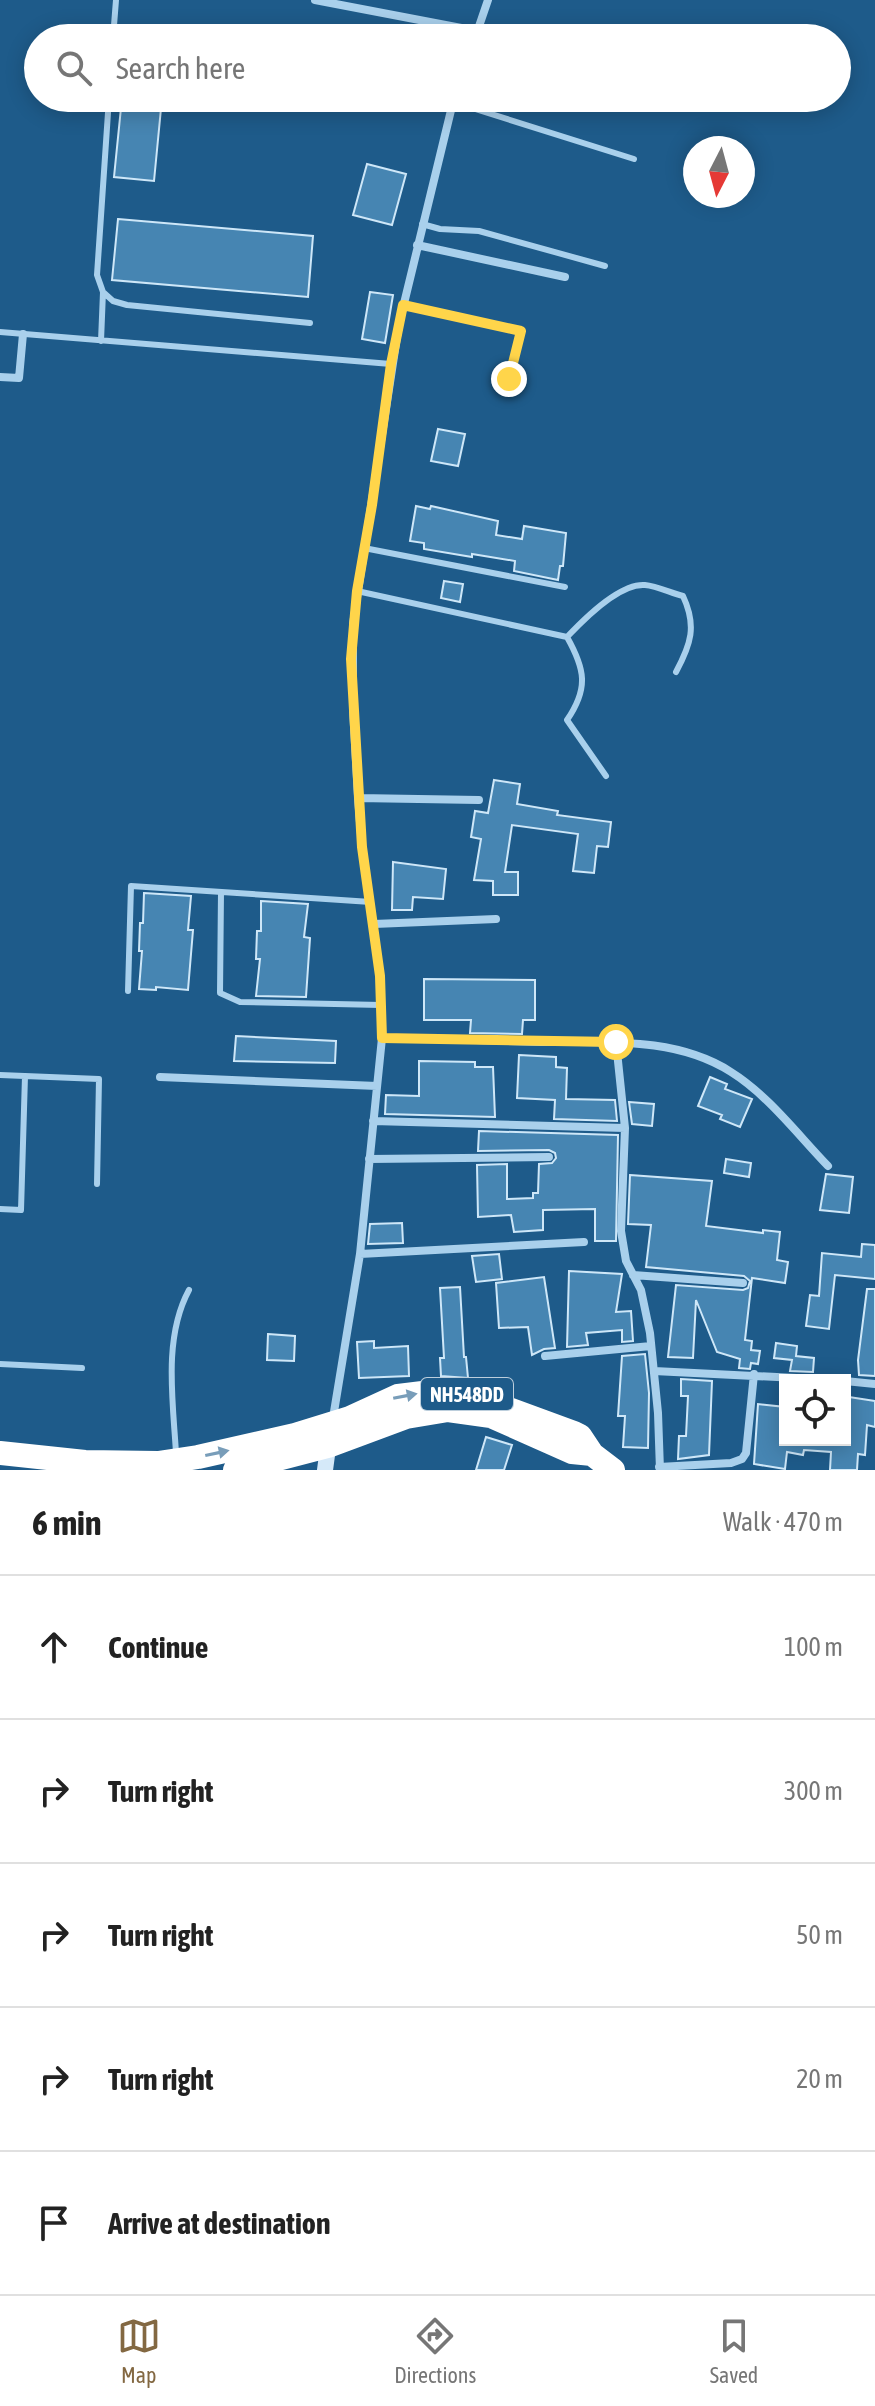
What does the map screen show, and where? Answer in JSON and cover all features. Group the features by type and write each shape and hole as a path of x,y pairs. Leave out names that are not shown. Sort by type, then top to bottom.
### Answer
{"highway":[{"name":"NH548DD","path":"235,1470 328,1446 406,1417 448,1410 491,1416 572,1452 592,1454 613,1470"},
{"name":"NH548DD","path":"0,1453 134,1467 239,1449 328,1446"}],"street":[{"path":"315,0 429,24"},
{"path":"480,24 488,0"},
{"path":"328,1446 360,1254 382,1038 374,924 358,798 351,659 357,591 391,364 422,223 451,112"},
{"path":"417,245 565,277"},
{"path":"0,377 19,378 23,334"},
{"path":"358,798 479,800"},
{"path":"374,924 496,919"},
{"path":"382,1038 616,1042 676,1050 733,1073 749,1085 828,1166"},
{"path":"616,1042 625,1128 621,1231 626,1261 646,1308 654,1371 660,1469 731,1463 742,1459 746,1453 754,1374"},
{"path":"160,1077 377,1086"},
{"path":"373,1121 625,1128"},
{"path":"369,1159 549,1157"},
{"path":"360,1254 584,1242"},
{"path":"633,1275 743,1283"},
{"path":"545,1356 651,1346"},
{"path":"654,1371 779,1376"},
{"path":"851,1382 875,1384"}],"lane":[{"path":"114,24 116,0"},
{"path":"101,341 103,292 97,275 108,112"},
{"path":"491,112 634,159"},
{"path":"422,223 440,229 479,231 605,266"},
{"path":"103,292 113,301 150,308 310,323"},
{"path":"403,305 521,331 509,379"},
{"path":"0,332 391,364"},
{"path":"364,548 565,587"},
{"path":"567,637 591,611 643,584 683,596 691,614 690,646 676,672"},
{"path":"357,591 567,637 581,662 581,700 567,720 606,776"},
{"path":"128,991 131,886 371,902"},
{"path":"221,892 220,993 240,1002 381,1005"},
{"path":"0,1075 99,1079 97,1184"},
{"path":"0,1209 21,1210 25,1076"},
{"path":"176,1460 172,1391 175,1328 180,1306 189,1290"},
{"path":"0,1364 82,1368"}],"building":[{"path":"121,112 161,112 154,181 114,177"},
{"path":"367,164 406,174 392,225 353,215"},
{"path":"118,219 313,236 308,297 112,280"},
{"path":"370,292 393,295 385,343 362,339"},
{"path":"438,429 465,434 458,466 431,461"},
{"path":"416,506 430,509 431,506 498,521 496,535 522,539 524,526 566,533 563,566 560,566 558,580 514,571 515,561 424,549 424,543 410,541"},
{"path":"444,581 463,584 460,602 441,598"},
{"path":"494,780 520,784 517,804 558,811 557,815 611,822 608,847 597,846 594,873 573,871 578,834 512,825 505,872 518,872 518,895 493,895 493,881 474,880 481,839 471,837 475,811 488,813"},
{"path":"393,862 446,869 443,899 413,897 412,910 392,910"},
{"path":"144,893 191,896 188,930 193,930 188,990 139,989 142,951 139,951 140,923 143,923"},
{"path":"261,901 308,904 304,937 310,938 306,997 256,996 260,959 256,959 257,931 261,931"},
{"path":"424,979 535,980 535,1020 523,1020 522,1034 470,1033 471,1020 424,1020"},
{"path":"236,1036 336,1041 335,1063 234,1061"},
{"path":"519,1055 556,1057 556,1067 567,1068 566,1099 615,1100 617,1121 554,1119 555,1100 517,1098"},
{"path":"419,1061 475,1062 475,1067 493,1067 495,1117 385,1114 386,1095 419,1096"},
{"path":"710,1077 727,1084 725,1089 752,1099 740,1127 720,1119 722,1115 698,1106"},
{"path":"629,1102 654,1104 652,1126 632,1124"},
{"path":"479,1131 618,1135 616,1241 595,1241 595,1209 543,1210 543,1230 514,1232 511,1215 478,1217 477,1165 507,1164 507,1199 533,1198 533,1193 538,1193 539,1164 552,1163 556,1158 555,1153 549,1150 478,1151"},
{"path":"726,1159 751,1163 749,1177 724,1173"},
{"path":"826,1174 853,1177 849,1213 820,1210"},
{"path":"630,1175 712,1181 706,1226 780,1232 777,1260 788,1262 785,1283 752,1278 745,1340 752,1341 751,1350 760,1351 758,1364 751,1363 750,1369 739,1368 740,1359 717,1352 696,1300 693,1358 668,1357 676,1285 743,1290 748,1288 750,1281 744,1276 646,1267 651,1225 628,1224"},
{"path":"402,1223 403,1243 368,1244 370,1224"},
{"path":"862,1244 875,1245 875,1279 835,1275 829,1329 806,1326 810,1295 819,1296 822,1253 861,1257"},
{"path":"499,1254 502,1279 476,1282 472,1256"},
{"path":"569,1271 622,1274 616,1312 631,1311 633,1341 622,1342 622,1330 586,1333 588,1345 567,1347"},
{"path":"544,1277 555,1348 532,1355 528,1327 499,1328 496,1283"},
{"path":"460,1287 468,1378 441,1376 440,1358 444,1358 440,1288"},
{"path":"867,1289 875,1289 875,1376 859,1375"},
{"path":"268,1334 295,1336 294,1361 267,1360"},
{"path":"374,1341 374,1348 408,1346 409,1376 359,1378 357,1342"},
{"path":"776,1343 797,1346 796,1356 814,1358 813,1372 790,1371 792,1360 774,1358"},
{"path":"645,1354 649,1393 648,1448 623,1447 625,1416 618,1416 622,1356"},
{"path":"681,1379 712,1381 709,1455 678,1459 679,1436 686,1436 688,1396 681,1396"},
{"path":"851,1397 875,1401 875,1427 867,1425 865,1455 858,1454 857,1470 830,1470 831,1452 804,1450 803,1455 787,1452 785,1469 754,1464 758,1404 779,1406 779,1446 851,1446"},
{"path":"486,1437 512,1445 504,1470 476,1470"}],"route":[{"path":"509,379 521,331 403,305 391,364 357,591 351,659 362,847 380,976 382,1038 616,1042"}]}
